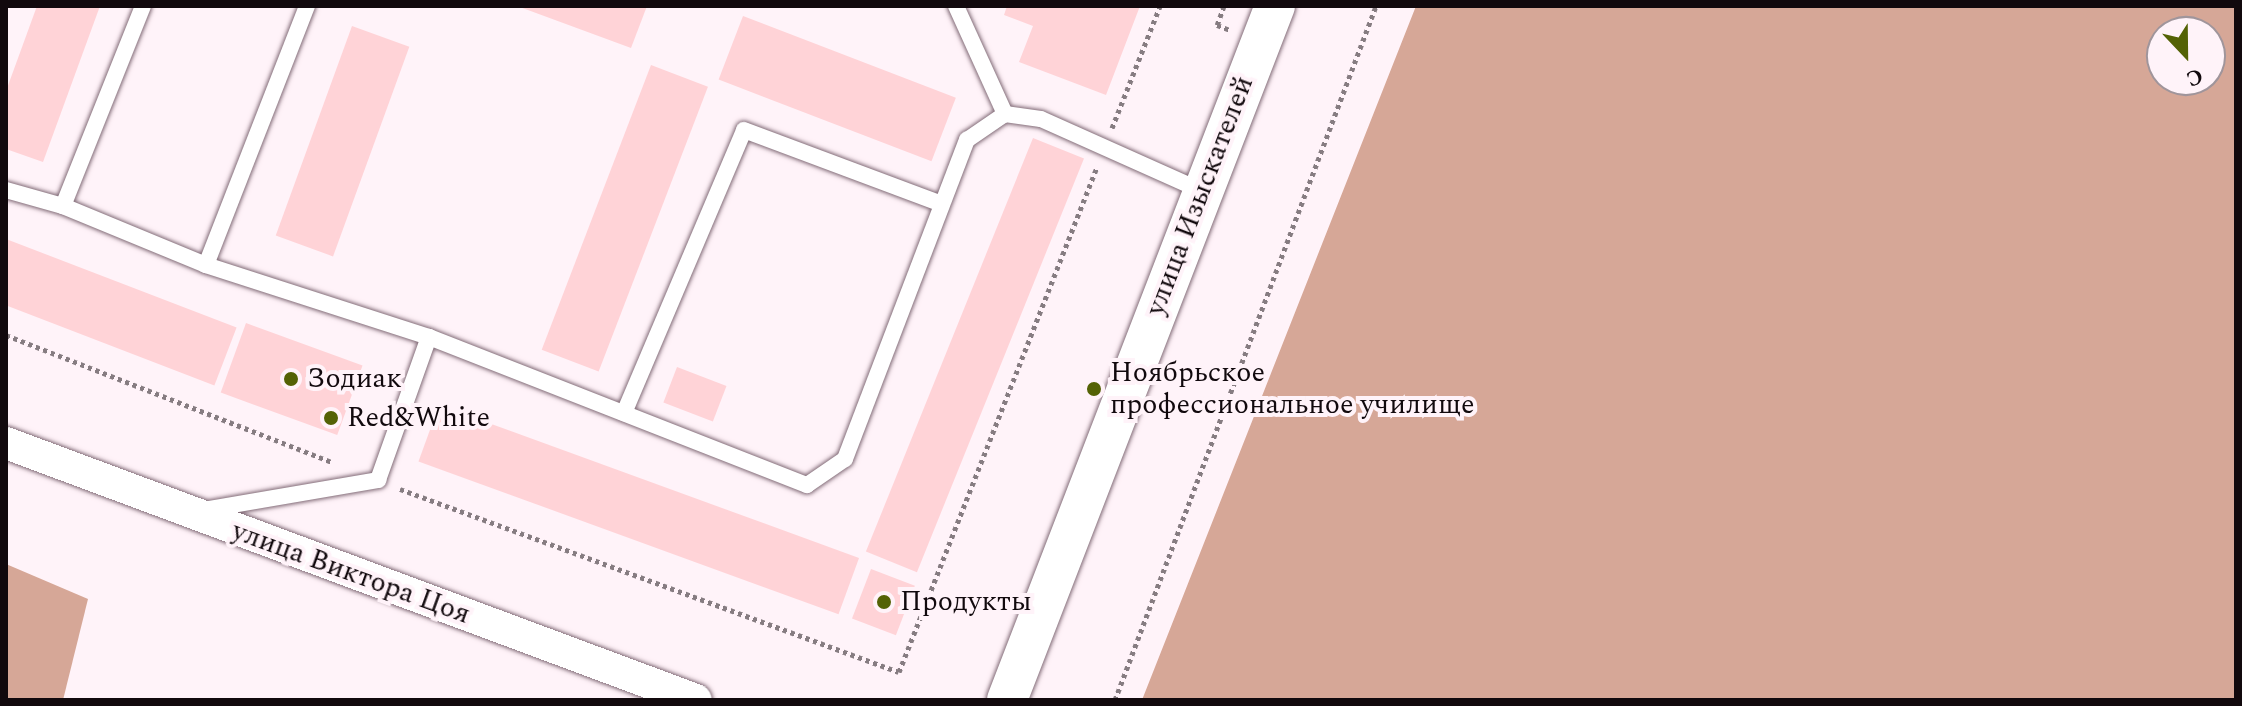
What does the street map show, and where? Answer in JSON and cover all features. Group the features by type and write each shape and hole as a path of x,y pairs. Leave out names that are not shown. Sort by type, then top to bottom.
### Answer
{"street":[{"name":"улица Изыскателей","path":"1007,700 1200,190 1275,6"},
{"name":"улица Виктора Цоя","path":"6,443 187,513 696,700"}],"lane":[{"path":"63,206 143,6"},
{"path":"206,265 307,6"},
{"path":"956,6 1005,114"},
{"path":"6,190 63,206 206,265 429,337 807,485 845,459 967,140 1005,114 1041,119 1200,190"},
{"path":"624,413 744,130 942,204"},
{"path":"187,513 378,480 429,337"}],"path":[{"path":"1115,700 1376,6"}],"shaded area":[{"path":"1416,6 2236,6 2236,700 1142,700"},
{"path":"6,564 88,599 63,700 6,700"}],"building":[{"path":"37,6 100,6 43,162 6,149 6,91"},
{"path":"517,6 647,6 631,48"},
{"path":"1007,6 1140,6 1106,95 1019,62 1033,26 1004,15"},
{"path":"743,16 956,98 931,161 719,79"},
{"path":"352,26 409,47 333,256 276,236"},
{"path":"651,65 708,87 599,372 542,350"},
{"path":"1033,138 1084,159 917,572 866,552"},
{"path":"6,239 237,328 214,385 6,305"},
{"name":"Зодиак","path":"246,323 363,365 337,435 221,393"},
{"path":"677,367 726,386 713,421 663,402"},
{"path":"439,405 859,558 839,614 418,461"},
{"name":"Продукты","path":"871,569 915,586 896,635 852,618"}],"place":[{"name":"Зодиак","path":"291,379"},
{"name":"Ноябрьское профессиональное училище","path":"1094,389"},
{"name":"Red&White","path":"331,418"},
{"name":"Продукты","path":"884,602"}]}
